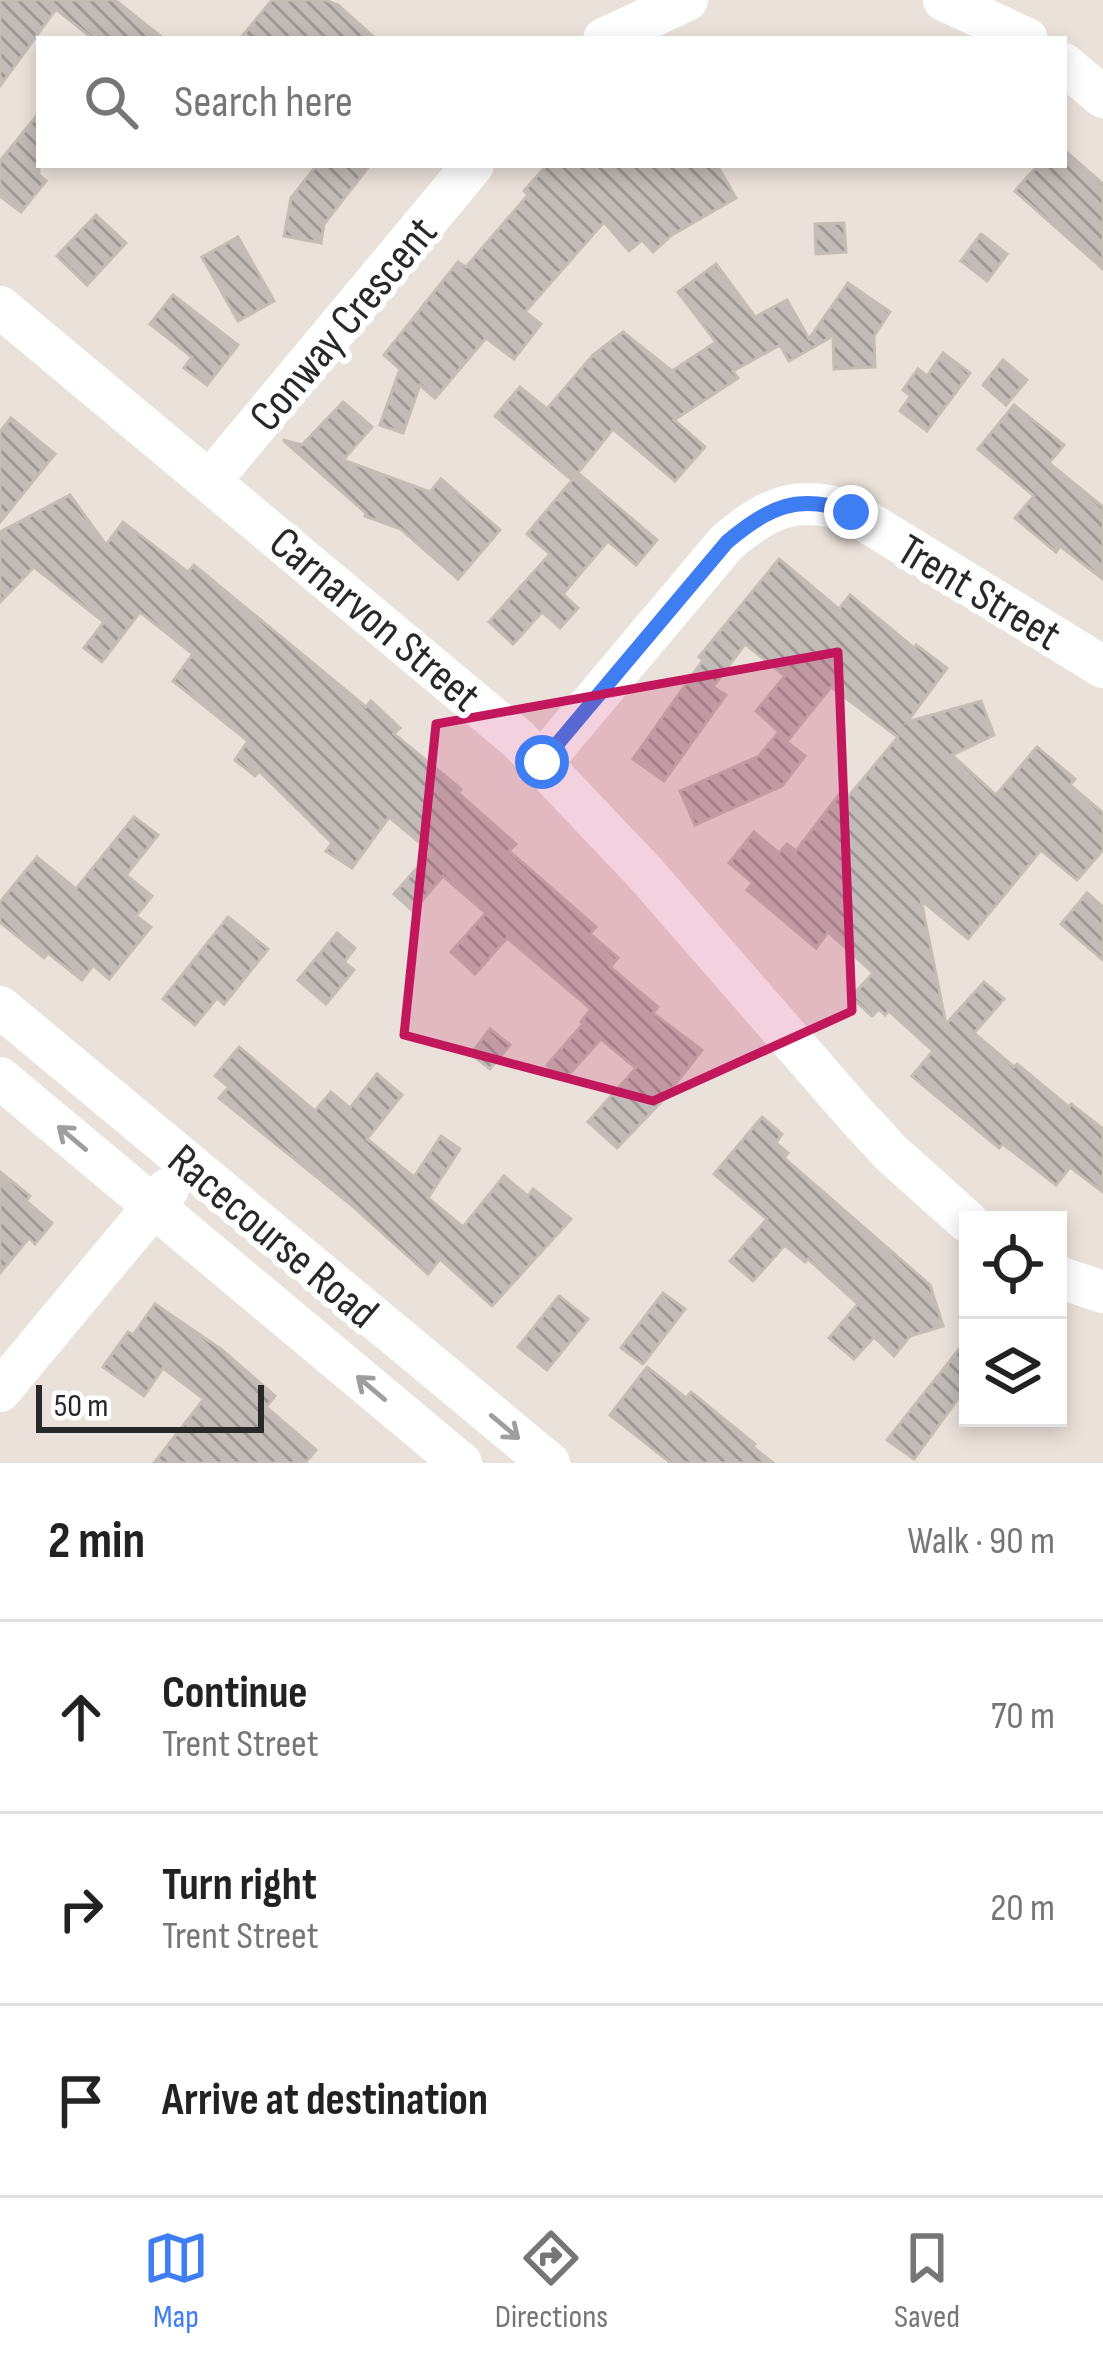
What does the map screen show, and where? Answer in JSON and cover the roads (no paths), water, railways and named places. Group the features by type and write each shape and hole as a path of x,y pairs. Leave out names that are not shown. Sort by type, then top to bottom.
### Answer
{"street":[{"path":"610,36 687,0"},
{"path":"944,0 1021,36"},
{"path":"1067,67 1103,97"},
{"name":"Conway Crescent","path":"210,481 471,168"},
{"name":"Carnarvon Street","path":"0,307 494,717 542,762 891,1154 959,1214"},
{"name":"Trent Street","path":"542,762 727,542 755,518 781,506 807,503 851,512 1103,667"},
{"name":"Racecourse Road","path":"0,1007 549,1463"},
{"name":"Racecourse Road","path":"0,1078 461,1463"},
{"path":"0,1391 188,1165"},
{"path":"1067,1280 1103,1292"}]}
